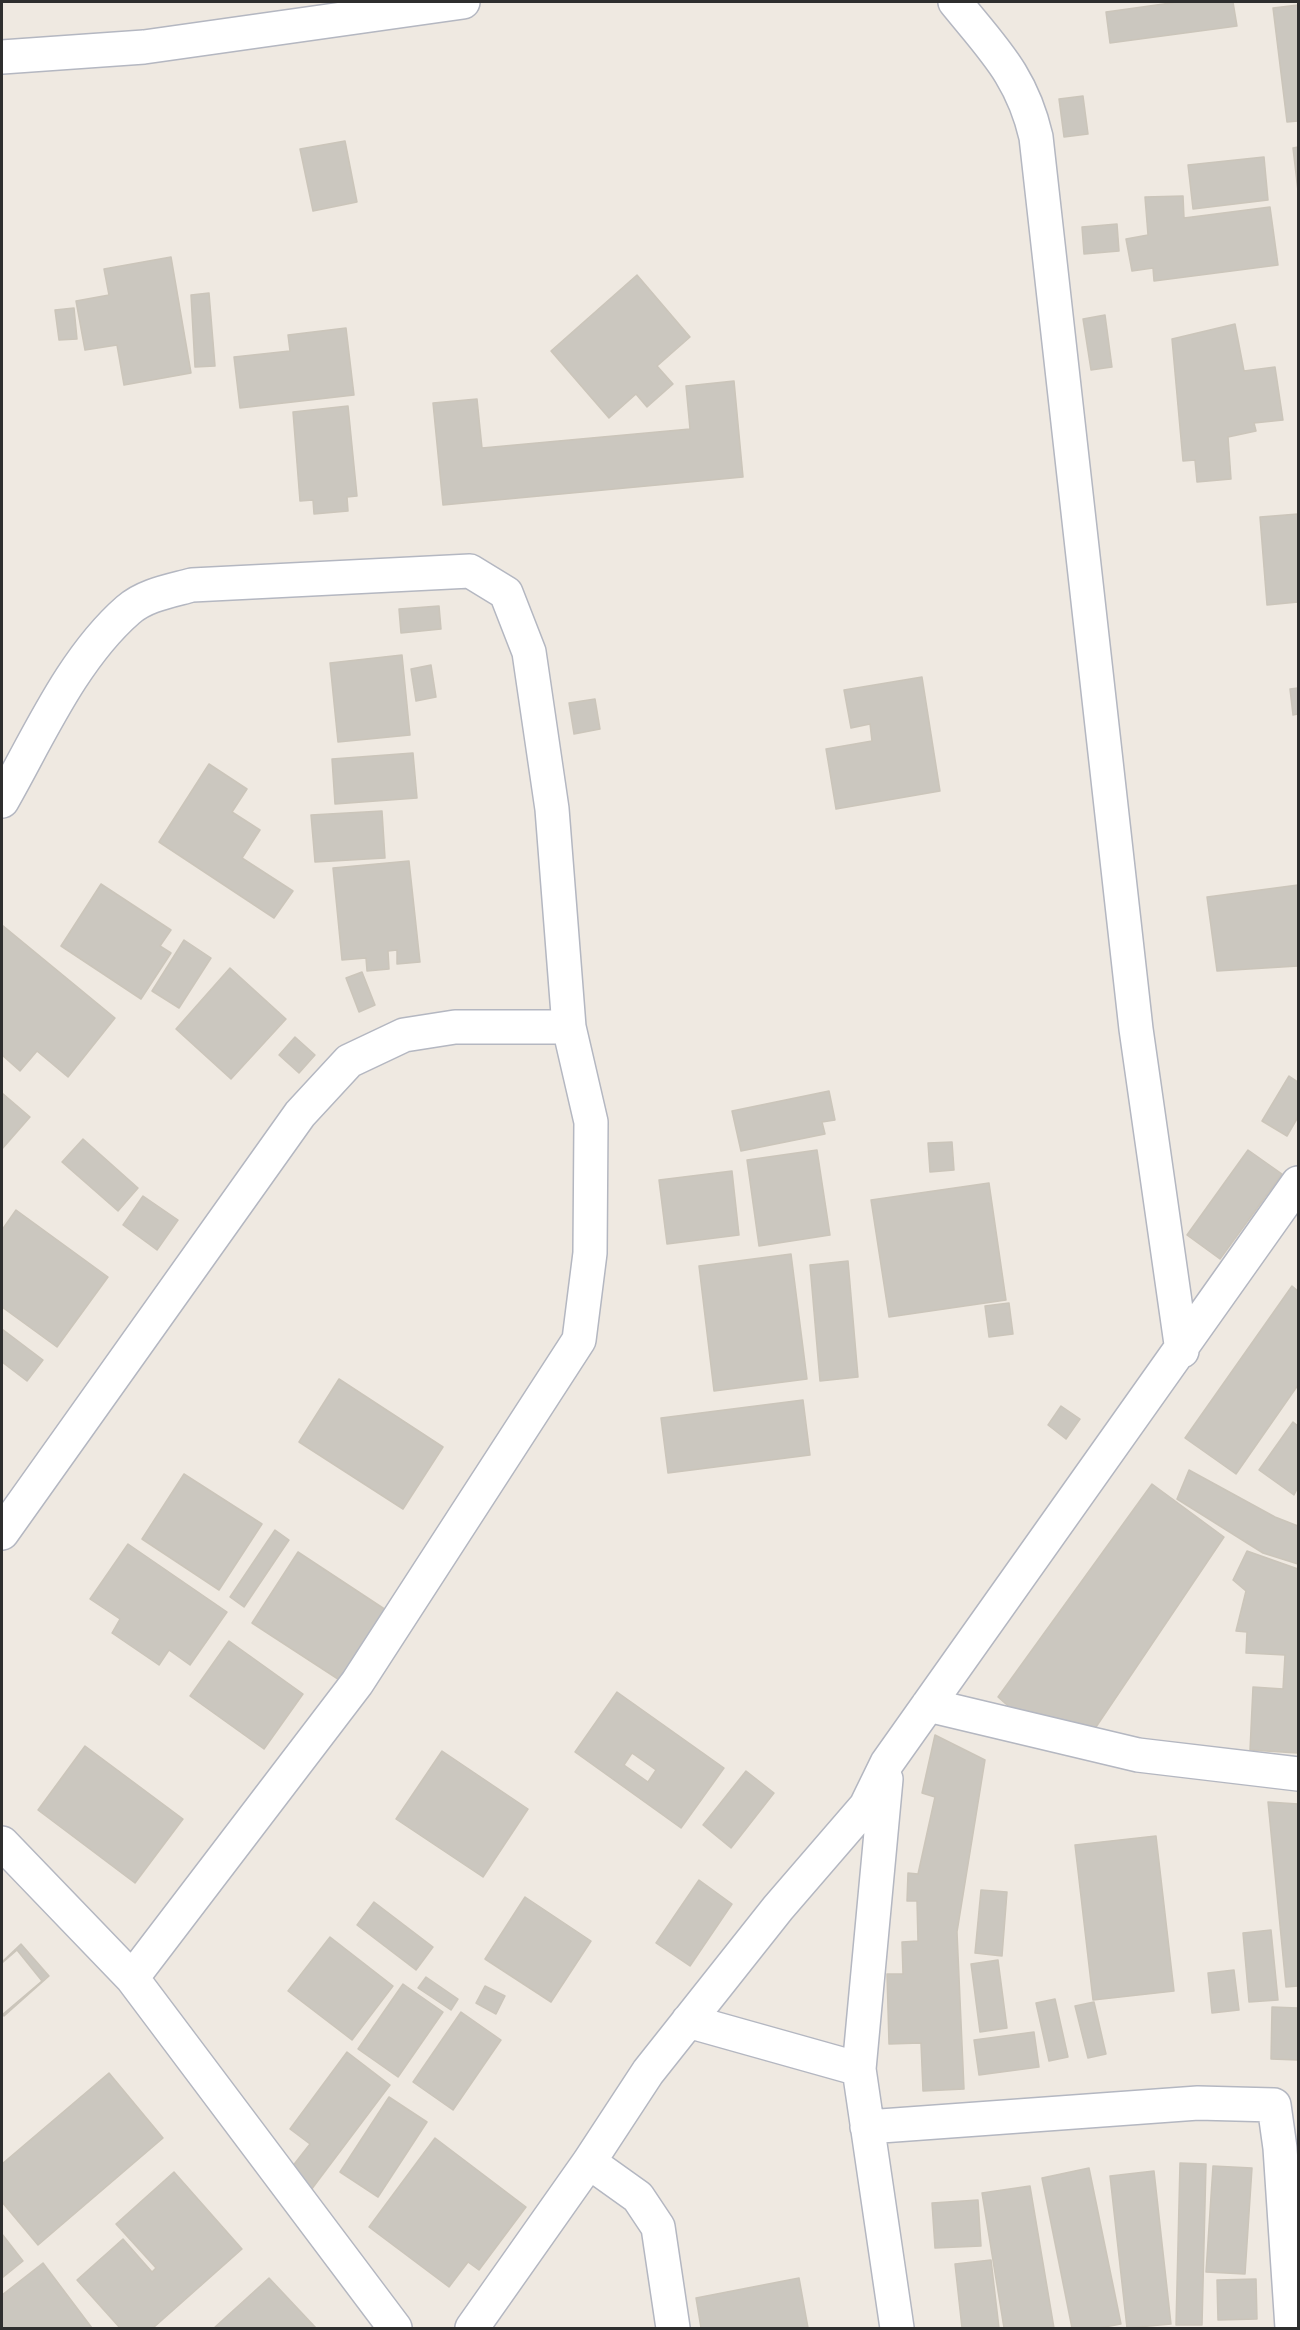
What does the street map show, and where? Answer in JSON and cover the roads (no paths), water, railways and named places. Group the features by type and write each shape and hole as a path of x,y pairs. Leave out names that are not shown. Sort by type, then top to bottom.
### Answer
{"street":[{"path":"2,57 144,47 464,2"},
{"path":"955,2 1014,76 1029,106 1036,137 1136,1029 1182,1351"},
{"path":"2,801 43,723 93,648 129,609 152,596 192,585 470,571 506,593 529,652 552,809 569,1027 591,1122 590,1253 579,1340 357,1683 132,1978"},
{"path":"2,1533 300,1114 349,1061 404,1035 455,1027 569,1027"},
{"path":"472,2328 589,2162 648,2072 778,1908 866,1806 887,1763 927,1705 1182,1351 1299,1183"},
{"path":"927,1705 1138,1755 1299,1774"},
{"path":"887,1763 859,2068 897,2328"},
{"path":"2,1843 132,1978 395,2328"},
{"path":"688,2021 859,2068"},
{"path":"867,2127 1198,2103 1286,2103 1281,2160 1292,2328"},
{"path":"589,2162 638,2197 658,2227 673,2328"}]}
